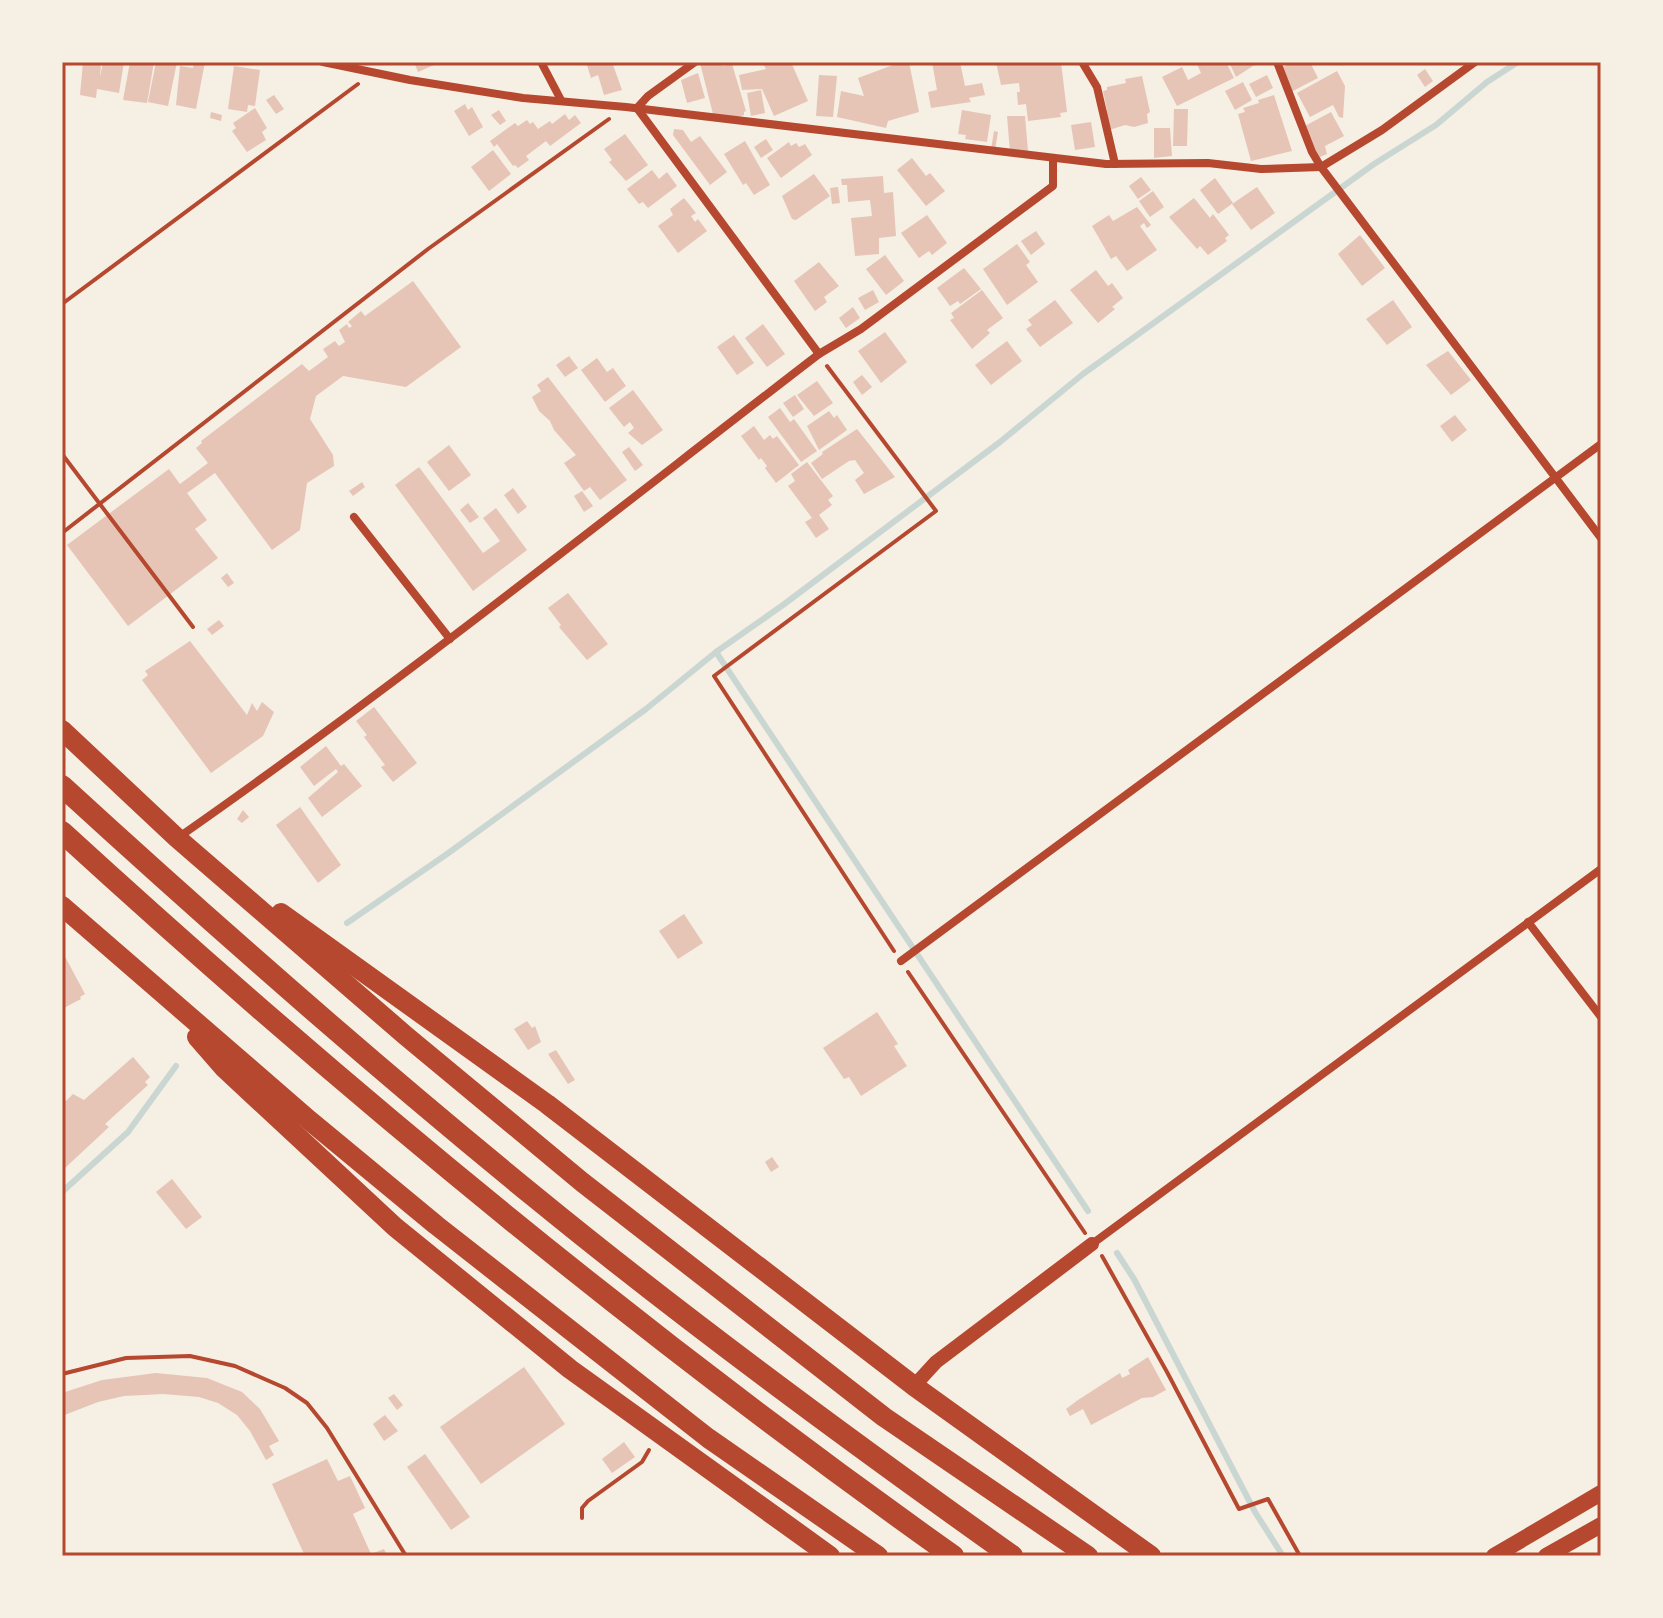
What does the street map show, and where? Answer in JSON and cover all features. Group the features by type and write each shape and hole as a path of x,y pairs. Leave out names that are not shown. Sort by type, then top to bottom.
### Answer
{"highway":[{"path":"62,730 177,838 406,1036 582,1182 884,1417 1088,1556"},
{"path":"62,786 279,982 538,1199 731,1350 1012,1556"},
{"path":"62,832 331,1072 522,1232 709,1378 953,1556"},
{"path":"177,838 547,1104 914,1386 1151,1556"},
{"path":"65,915 148,981 436,1225 708,1438 878,1556"},
{"path":"148,981 224,1068 395,1227 570,1369 830,1556"}],"main road":[{"path":"1494,1556 1601,1493"},
{"path":"1546,1556 1601,1525"}],"street":[{"path":"323,62 523,98 637,108 1115,164 1208,163 1261,169 1321,167 1382,130 1475,62"},
{"path":"541,62 561,100"},
{"path":"637,108 648,96 695,62"},
{"path":"1082,62 1097,87 1115,164"},
{"path":"1277,62 1312,152 1321,167 1601,538"},
{"path":"637,108 819,354"},
{"path":"177,838 450,639 819,354 861,329 1053,186 1053,158"},
{"path":"901,961 1601,444"},
{"path":"354,517 450,639"},
{"path":"914,1386 936,1362 1092,1244 1601,869"},
{"path":"1528,922 1601,1017"}],"path":[{"path":"62,304 373,72"},
{"path":"62,533 428,249 626,107"},
{"path":"819,354 936,511 714,676 901,961 1104,1258 1239,1509 1268,1499 1300,1556"},
{"path":"62,454 193,627"},
{"path":"62,1374 126,1358 190,1356 235,1366 285,1388 307,1403 327,1428 406,1556"},
{"path":"582,1518 582,1508 588,1501 642,1462 659,1435"}],"building":[{"path":"83,62 101,62 100,77 103,62 124,62 119,93 97,89 96,98 80,95"},
{"path":"130,62 154,62 147,103 123,100"},
{"path":"156,62 177,62 168,106 148,102"},
{"path":"194,62 205,62 196,109 176,105 180,66 193,68"},
{"path":"414,62 433,62 434,65 418,72"},
{"path":"586,62 612,62 622,90 604,95 598,75 591,78"},
{"path":"721,62 722,66 732,64 746,111 744,115 731,119 713,114 700,63"},
{"path":"791,62 808,101 774,116 762,89 742,90 739,75 766,69 763,64"},
{"path":"909,62 919,112 888,121 886,128 837,117 841,91 864,96 858,78"},
{"path":"932,62 960,62 965,86 982,83 985,95 969,98 971,102 931,108 928,92 937,90"},
{"path":"996,62 1061,62 1067,112 1060,113 1061,117 1028,121 1026,104 1018,105 1019,83 1001,85"},
{"path":"1196,62 1226,62 1234,78 1177,106 1162,77 1182,67 1188,80 1201,73"},
{"path":"1229,62 1259,62 1236,77"},
{"path":"1293,62 1310,62 1318,78 1289,93 1277,70"},
{"path":"234,66 260,70 255,106 248,105 247,112 228,109"},
{"path":"1425,69 1433,81 1425,87 1417,75"},
{"path":"1337,71 1345,86 1343,118 1339,117 1333,105 1310,117 1297,93"},
{"path":"698,73 705,98 687,103 681,80"},
{"path":"819,75 837,76 833,117 816,116"},
{"path":"1267,75 1273,88 1256,97 1249,84"},
{"path":"1142,76 1150,112 1147,114 1148,123 1106,131 1100,112 1107,110 1103,91 1107,87 1126,83 1125,79"},
{"path":"1243,82 1252,100 1235,110 1225,91"},
{"path":"761,90 765,113 751,116 747,93"},
{"path":"274,95 284,109 276,114 266,100"},
{"path":"1274,95 1292,151 1251,161 1238,114 1245,112 1243,108 1259,103 1258,100"},
{"path":"465,104 468,110 472,107 483,127 469,136 454,111"},
{"path":"255,108 267,128 262,132 266,140 247,152 232,131 236,128 233,123"},
{"path":"1174,109 1188,109 1187,146 1173,146"},
{"path":"499,110 506,121 500,125 491,115"},
{"path":"962,110 991,115 987,142 965,139 966,135 958,134"},
{"path":"211,112 222,115 221,121 210,118"},
{"path":"1331,112 1344,136 1325,146 1327,154 1320,157 1303,127"},
{"path":"565,114 569,120 575,115 581,123 550,146 546,141 526,156 529,160 518,168 513,166 497,144 494,147 490,141 515,123 518,126 527,120 538,129 550,121 552,124"},
{"path":"1007,116 1025,116 1028,151 1010,152"},
{"path":"1091,122 1095,147 1075,150 1071,125"},
{"path":"1154,128 1170,128 1172,156 1154,158"},
{"path":"674,129 683,130 691,142 700,136 727,172 710,185 673,135"},
{"path":"994,131 998,132 995,150 991,149"},
{"path":"625,134 648,165 626,181 609,162 612,160 604,149"},
{"path":"766,139 773,150 761,158 754,147"},
{"path":"745,141 770,185 754,195 746,183 743,185 724,154"},
{"path":"789,142 791,146 796,143 799,147 805,144 812,155 781,178 767,158"},
{"path":"493,150 511,174 489,191 471,167"},
{"path":"912,158 926,176 930,173 945,191 926,206 897,170"},
{"path":"652,170 659,179 667,172 677,186 648,208 643,202 639,204 627,189"},
{"path":"814,174 830,196 796,220 792,219 782,196"},
{"path":"883,176 884,193 893,192 896,236 879,238 879,254 855,256 851,218 872,216 870,200 848,202 847,185 842,185 841,179"},
{"path":"1141,177 1151,190 1138,199 1129,186"},
{"path":"1215,178 1233,203 1218,214 1200,190"},
{"path":"838,187 840,203 832,204 830,188"},
{"path":"1257,187 1275,213 1251,230 1232,204"},
{"path":"1153,191 1164,207 1150,217 1139,201"},
{"path":"684,198 696,213 691,216 695,222 698,219 707,231 678,253 658,226 673,215 670,209"},
{"path":"1194,198 1210,218 1213,214 1229,235 1225,238 1227,241 1208,255 1200,246 1197,249 1169,217"},
{"path":"1137,207 1151,225 1147,228 1144,223 1140,226 1157,250 1127,271 1116,256 1111,259 1092,226 1109,215 1113,221"},
{"path":"927,215 947,243 932,255 929,251 919,258 901,233"},
{"path":"1036,231 1045,244 1031,255 1021,241"},
{"path":"1360,235 1385,268 1362,286 1338,254"},
{"path":"1017,244 1030,262 1026,265 1038,282 1007,305 983,269"},
{"path":"885,255 904,281 886,295 866,269"},
{"path":"819,262 839,286 824,297 827,302 815,311 794,281"},
{"path":"964,268 981,289 960,304 958,301 950,306 937,288"},
{"path":"1096,270 1108,286 1112,283 1123,298 1098,323 1070,290"},
{"path":"413,281 461,347 406,387 343,376 316,396 310,419 333,455 334,466 307,483 300,530 272,550 215,473 187,493 207,520 195,529 218,558 128,626 67,545 169,469 180,484 208,463 196,448 201,441 302,364 309,371 328,357 323,349 335,341 339,346 345,342 339,330 347,324 349,328 352,326 348,322 361,311 365,316"},
{"path":"873,290 879,302 865,310 858,298"},
{"path":"982,290 1003,318 987,330 990,333 972,349 950,320 954,318 951,313"},
{"path":"1055,300 1073,323 1040,347 1026,329 1032,325 1028,320"},
{"path":"1393,300 1412,327 1387,345 1366,319"},
{"path":"853,307 860,318 846,328 839,318"},
{"path":"763,324 785,354 767,367 745,338"},
{"path":"885,332 907,362 881,383 858,351"},
{"path":"734,335 754,363 737,375 717,347"},
{"path":"1007,341 1022,361 991,385 975,365"},
{"path":"1448,351 1471,380 1451,395 1426,365"},
{"path":"569,356 578,368 565,377 556,365"},
{"path":"597,358 607,372 613,368 626,386 605,402 581,370"},
{"path":"862,375 872,387 862,395 853,382"},
{"path":"548,377 627,480 600,500 590,487 584,491 564,463 576,455 539,411 532,397 541,391 537,385"},
{"path":"817,381 833,403 814,416 797,395"},
{"path":"633,390 663,430 642,445 628,433 634,428 630,422 624,427 609,408"},
{"path":"795,395 804,409 793,417 783,403"},
{"path":"780,408 790,422 794,419 817,451 801,462 768,417"},
{"path":"829,411 834,418 837,415 847,430 819,450 807,426"},
{"path":"1455,415 1467,430 1452,442 1440,426"},
{"path":"754,426 764,440 770,435 773,439 777,436 799,465 776,483 765,468 767,466 741,436"},
{"path":"857,429 895,477 864,494 855,480 864,473 855,460 822,479 811,463"},
{"path":"449,445 471,475 449,491 427,462"},
{"path":"629,447 643,465 635,471 622,452"},
{"path":"807,462 833,496 828,500 832,505 819,515 829,529 816,538 805,522 812,518 788,486 795,481 791,474"},
{"path":"419,467 483,553 500,541 483,518 496,508 527,550 473,591 395,485"},
{"path":"362,482 365,487 353,496 349,491"},
{"path":"513,488 527,507 518,514 504,495"},
{"path":"582,491 593,506 584,512 574,496"},
{"path":"468,503 479,517 470,523 460,510"},
{"path":"227,573 234,583 228,587 221,578"},
{"path":"568,593 608,644 587,660 559,627 561,625 548,608"},
{"path":"219,620 224,626 212,635 207,629"},
{"path":"190,641 247,715 252,703 257,711 262,702 274,712 263,736 211,773 142,680 148,675 145,671"},
{"path":"374,707 417,763 393,782 381,767 385,765 356,721"},
{"path":"326,746 362,786 322,817 308,798 338,772 336,769 314,786 300,767"},
{"path":"300,807 341,865 318,883 276,825"},
{"path":"243,810 249,817 242,823 237,819"},
{"path":"684,914 703,943 678,959 659,931"},
{"path":"62,951 85,994 62,1009"},
{"path":"877,1012 898,1044 894,1046 907,1066 861,1096 849,1077 844,1079 823,1048"},
{"path":"527,1021 532,1028 535,1026 541,1042 528,1050 514,1029"},
{"path":"556,1050 575,1080 568,1084 548,1054"},
{"path":"133,1057 150,1077 145,1082 148,1085 105,1124 109,1127 65,1168 62,1165 62,1096 66,1101 73,1094 84,1100"},
{"path":"772,1157 779,1167 771,1172 765,1162"},
{"path":"172,1179 202,1217 186,1229 156,1192"},
{"path":"1148,1357 1166,1390 1153,1397 1142,1398 1091,1425 1083,1409 1070,1416 1066,1409 1120,1373 1122,1378 1130,1374 1128,1370"},
{"path":"524,1367 565,1424 481,1484 440,1427"},
{"path":"156,1373 207,1378 242,1392 260,1409 279,1441 269,1446 274,1455 266,1460 237,1415 218,1403 199,1397 163,1394 124,1396 62,1416 62,1393 102,1380"},
{"path":"394,1394 403,1405 397,1410 388,1398"},
{"path":"385,1415 398,1431 384,1441 373,1424"},
{"path":"624,1442 635,1457 612,1473 602,1459"},
{"path":"425,1454 470,1517 451,1530 407,1467"},
{"path":"327,1459 338,1481 350,1476 365,1508 353,1514 371,1554 384,1549 387,1556 305,1556 272,1484"}],"waterway":[{"path":"347,923 646,709 716,652 1000,442 1083,374 1374,164 1436,125 1487,82 1518,62"},
{"path":"716,652 1088,1211"},
{"path":"62,1192 128,1132 176,1066"},
{"path":"1117,1253 1134,1279 1255,1512 1283,1556"}]}
